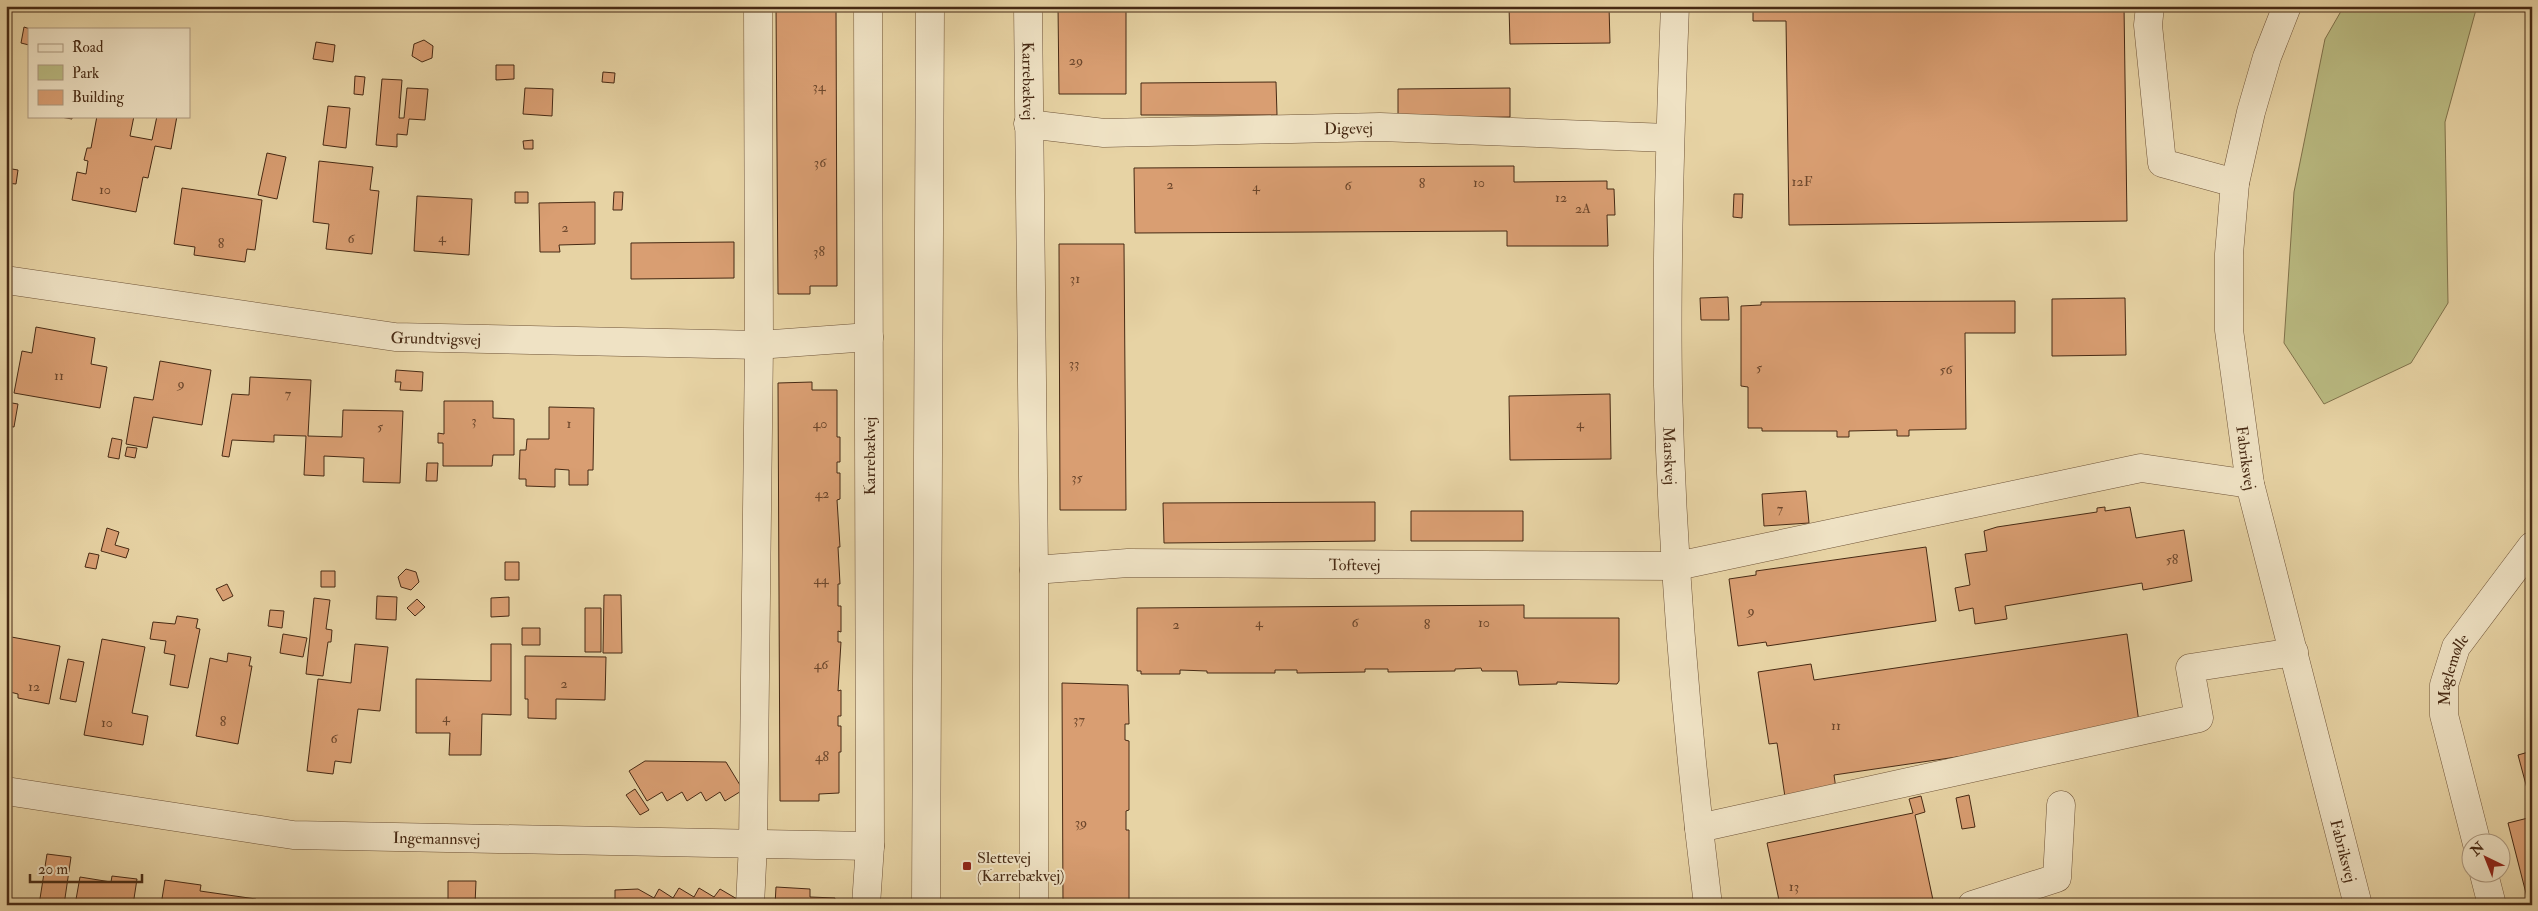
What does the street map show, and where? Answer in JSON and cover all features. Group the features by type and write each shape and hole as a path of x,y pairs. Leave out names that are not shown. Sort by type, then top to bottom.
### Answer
{"street":[{"path":"750,905 753,844 759,345 758,6"},
{"name":"Karrebækvej","path":"866,905 870,846 868,6"},
{"path":"926,905 930,6"},
{"name":"Karrebækvej","path":"1028,6 1034,570 1034,905"},
{"name":"Marskvej","path":"1675,6 1669,138 1668,386 1677,566 1699,828 1708,905"},
{"path":"2150,6 2148,25 2162,164 2235,183"},
{"name":"Fabriksvej","path":"2287,6 2267,57 2251,112 2235,183 2229,254 2229,330 2250,484 2358,905"},
{"name":"Digevej","path":"1028,124 1104,133 1380,127 1669,138"},
{"name":"Grundtvigsvej","path":"6,280 395,337 759,345 869,337"},
{"name":"Toftevej","path":"1034,570 1128,563 1677,566 2141,468 2250,484"},
{"name":"Maglemølle","path":"2474,834 2444,716 2444,685 2456,647 2532,546"},
{"path":"1699,828 2199,718 2190,668 2294,652"},
{"name":"Ingemannsvej","path":"6,791 293,835 870,846"},
{"path":"1972,905 2057,878 2061,805"},
{"path":"2487,884 2492,905"}],"green space":[{"path":"2344,6 2477,6 2445,122 2448,303 2411,363 2324,404 2284,343 2294,192 2325,39"}],"building":[{"path":"776,6 836,6 837,286 810,286 810,294 778,294"},
{"path":"1058,6 1126,6 1126,94 1059,94"},
{"path":"1509,6 1609,6 1610,43 1510,44"},
{"path":"1753,6 2124,6 2127,221 1789,225 1786,21 1753,21"},
{"path":"24,27 28,28 28,45 21,43"},
{"path":"424,40 433,46 432,58 422,62 412,56 414,44"},
{"path":"316,42 335,45 333,62 313,59"},
{"path":"496,65 514,65 514,79 496,80"},
{"path":"603,72 615,73 614,83 602,82"},
{"path":"355,76 365,77 363,95 354,94"},
{"path":"382,79 402,80 399,118 404,118 407,88 428,89 425,120 409,119 407,135 397,134 397,147 376,145"},
{"path":"1276,82 1277,115 1141,115 1141,83"},
{"path":"525,88 553,89 552,116 523,114"},
{"path":"1510,88 1510,117 1398,118 1398,89"},
{"path":"328,106 350,108 346,148 323,145"},
{"path":"97,118 134,118 130,136 152,140 157,118 177,118 171,149 155,146 148,178 143,177 136,212 72,200 77,172 86,174 88,161 84,160 87,148 91,148"},
{"path":"533,140 533,149 524,149 523,141"},
{"path":"267,153 286,157 277,199 258,195"},
{"path":"319,161 373,167 370,190 379,191 372,254 326,249 329,224 313,222"},
{"path":"1514,166 1514,182 1607,181 1607,189 1614,189 1615,215 1607,215 1608,246 1507,246 1507,231 1135,233 1134,168"},
{"path":"6,168 18,170 16,184 6,183"},
{"path":"182,188 262,200 255,250 247,249 245,262 194,255 195,247 174,244"},
{"path":"515,192 528,192 528,203 515,203"},
{"path":"614,192 623,192 622,210 613,210"},
{"path":"1734,194 1743,194 1742,218 1733,217"},
{"path":"417,196 472,199 469,255 414,251"},
{"path":"595,202 595,244 559,245 560,252 540,252 539,203"},
{"path":"734,242 734,278 631,279 631,243"},
{"path":"1059,244 1124,244 1126,510 1060,510"},
{"path":"1728,297 1729,320 1701,320 1700,298"},
{"path":"2125,298 2126,355 2052,356 2052,299"},
{"path":"2015,301 2015,333 1965,333 1966,429 1909,430 1909,436 1897,436 1897,430 1849,431 1849,437 1837,437 1837,431 1762,431 1762,428 1748,428 1748,387 1741,386 1741,306 1761,305 1761,302"},
{"path":"36,327 95,338 91,364 107,367 100,408 14,393 22,351 32,353"},
{"path":"160,361 211,370 202,425 153,417 147,448 126,444 134,397 153,400"},
{"path":"396,370 423,372 422,391 400,390 401,382 395,382"},
{"path":"250,377 311,380 308,436 342,437 343,410 403,411 400,483 363,482 364,458 324,456 324,476 304,475 306,436 274,435 274,442 232,440 229,457 222,456 232,394 249,395"},
{"path":"812,382 812,390 837,390 837,437 840,437 840,462 837,462 837,473 840,473 840,499 837,500 840,547 838,547 840,584 838,584 838,606 841,606 841,632 838,631 838,642 841,642 838,691 841,690 841,716 838,716 838,726 841,726 839,793 819,794 819,801 780,801 778,383"},
{"path":"1610,394 1611,459 1510,460 1509,396"},
{"path":"444,401 493,401 493,418 514,419 514,455 493,455 492,466 443,466 443,443 438,443 438,433 444,434"},
{"path":"6,402 18,404 14,427 6,426"},
{"path":"549,407 594,408 593,470 588,470 588,485 569,485 569,470 555,469 555,487 526,486 526,479 519,479 520,450 526,450 527,439 549,439"},
{"path":"112,438 122,440 119,459 108,457"},
{"path":"127,447 137,448 135,458 125,456"},
{"path":"427,463 438,463 437,481 426,481"},
{"path":"1806,491 1809,523 1764,526 1762,494"},
{"path":"1375,502 1375,541 1164,543 1163,503"},
{"path":"2105,507 2105,511 2130,507 2136,538 2184,530 2192,581 2143,590 2142,583 2005,606 2007,619 1975,624 1973,608 1959,611 1955,588 1970,585 1965,554 1987,551 1984,531 1997,527 2097,512 2097,508"},
{"path":"1411,511 1523,511 1523,541 1411,541"},
{"path":"107,528 119,532 115,545 129,549 126,558 101,551"},
{"path":"1926,547 1936,621 1767,646 1766,642 1738,646 1729,579 1756,575 1756,571"},
{"path":"89,553 99,555 96,569 85,567"},
{"path":"505,562 519,562 519,580 505,580"},
{"path":"406,569 416,572 419,582 411,590 401,587 398,577"},
{"path":"321,571 335,571 335,587 321,587"},
{"path":"227,584 233,596 223,601 216,589"},
{"path":"604,595 621,595 622,653 603,653"},
{"path":"377,596 397,597 396,620 376,619"},
{"path":"509,597 509,616 491,617 491,598"},
{"path":"314,598 330,600 326,629 332,630 331,642 328,642 323,676 306,674"},
{"path":"417,599 425,607 415,616 407,608"},
{"path":"1524,605 1524,618 1619,618 1619,681 1617,684 1557,682 1557,684 1519,685 1517,671 1482,671 1481,668 1455,669 1455,671 1388,672 1388,669 1365,669 1365,672 1297,673 1297,670 1275,670 1275,673 1207,673 1207,671 1180,670 1180,674 1141,674 1141,671 1137,671 1137,608"},
{"path":"585,608 601,608 601,652 585,652"},
{"path":"270,610 284,611 282,628 268,626"},
{"path":"177,616 198,619 196,628 200,629 188,688 170,685 175,655 164,653 166,641 150,639 153,622 175,624"},
{"path":"522,628 540,628 540,645 522,645"},
{"path":"283,634 307,638 303,657 280,653"},
{"path":"2127,634 2140,730 1834,775 1836,789 1785,797 1777,743 1769,744 1758,672 1811,664 1814,680"},
{"path":"6,636 60,646 49,704 18,698 18,694 6,691"},
{"path":"102,639 145,647 132,713 148,716 143,745 84,735"},
{"path":"355,644 388,647 380,711 358,709 351,763 335,761 333,774 307,771 318,679 351,683"},
{"path":"491,644 511,644 511,715 482,714 481,755 449,755 450,733 416,733 416,679 491,681"},
{"path":"228,653 251,657 249,666 252,666 238,744 196,736 210,658 227,662"},
{"path":"525,656 606,657 605,700 556,699 556,719 528,718 528,699 525,699"},
{"path":"68,659 84,662 76,702 60,699"},
{"path":"1062,683 1128,685 1129,724 1125,724 1125,740 1129,741 1129,810 1126,811 1126,830 1129,830 1129,900 1127,900 1127,905 1063,905"},
{"path":"2532,751 2532,807 2518,755"},
{"path":"645,761 726,762 743,790 725,801 720,792 706,801 701,792 687,801 682,792 667,801 662,792 647,801 629,771"},
{"path":"635,789 649,810 640,815 626,795"},
{"path":"1969,795 1975,827 1962,829 1956,798"},
{"path":"1921,796 1925,812 1915,815 1933,900 1910,905 1780,905 1767,843 1913,813 1909,799"},
{"path":"2532,817 2532,905 2529,905 2508,823"},
{"path":"47,854 71,857 64,905 39,905"},
{"path":"112,876 137,879 133,905 75,905 80,877 111,882"},
{"path":"165,880 201,885 200,891 256,899 255,905 161,905"},
{"path":"448,881 476,881 475,905 448,905"},
{"path":"776,887 810,889 810,897 835,898 834,905 775,905"},
{"path":"679,888 694,897 699,888 714,897 720,889 737,899 734,905 615,905 615,890 638,889 654,898 659,889 673,898"}],"place":[{"name":"Slettevej (Karrebækvej)","path":"967,866"}]}
